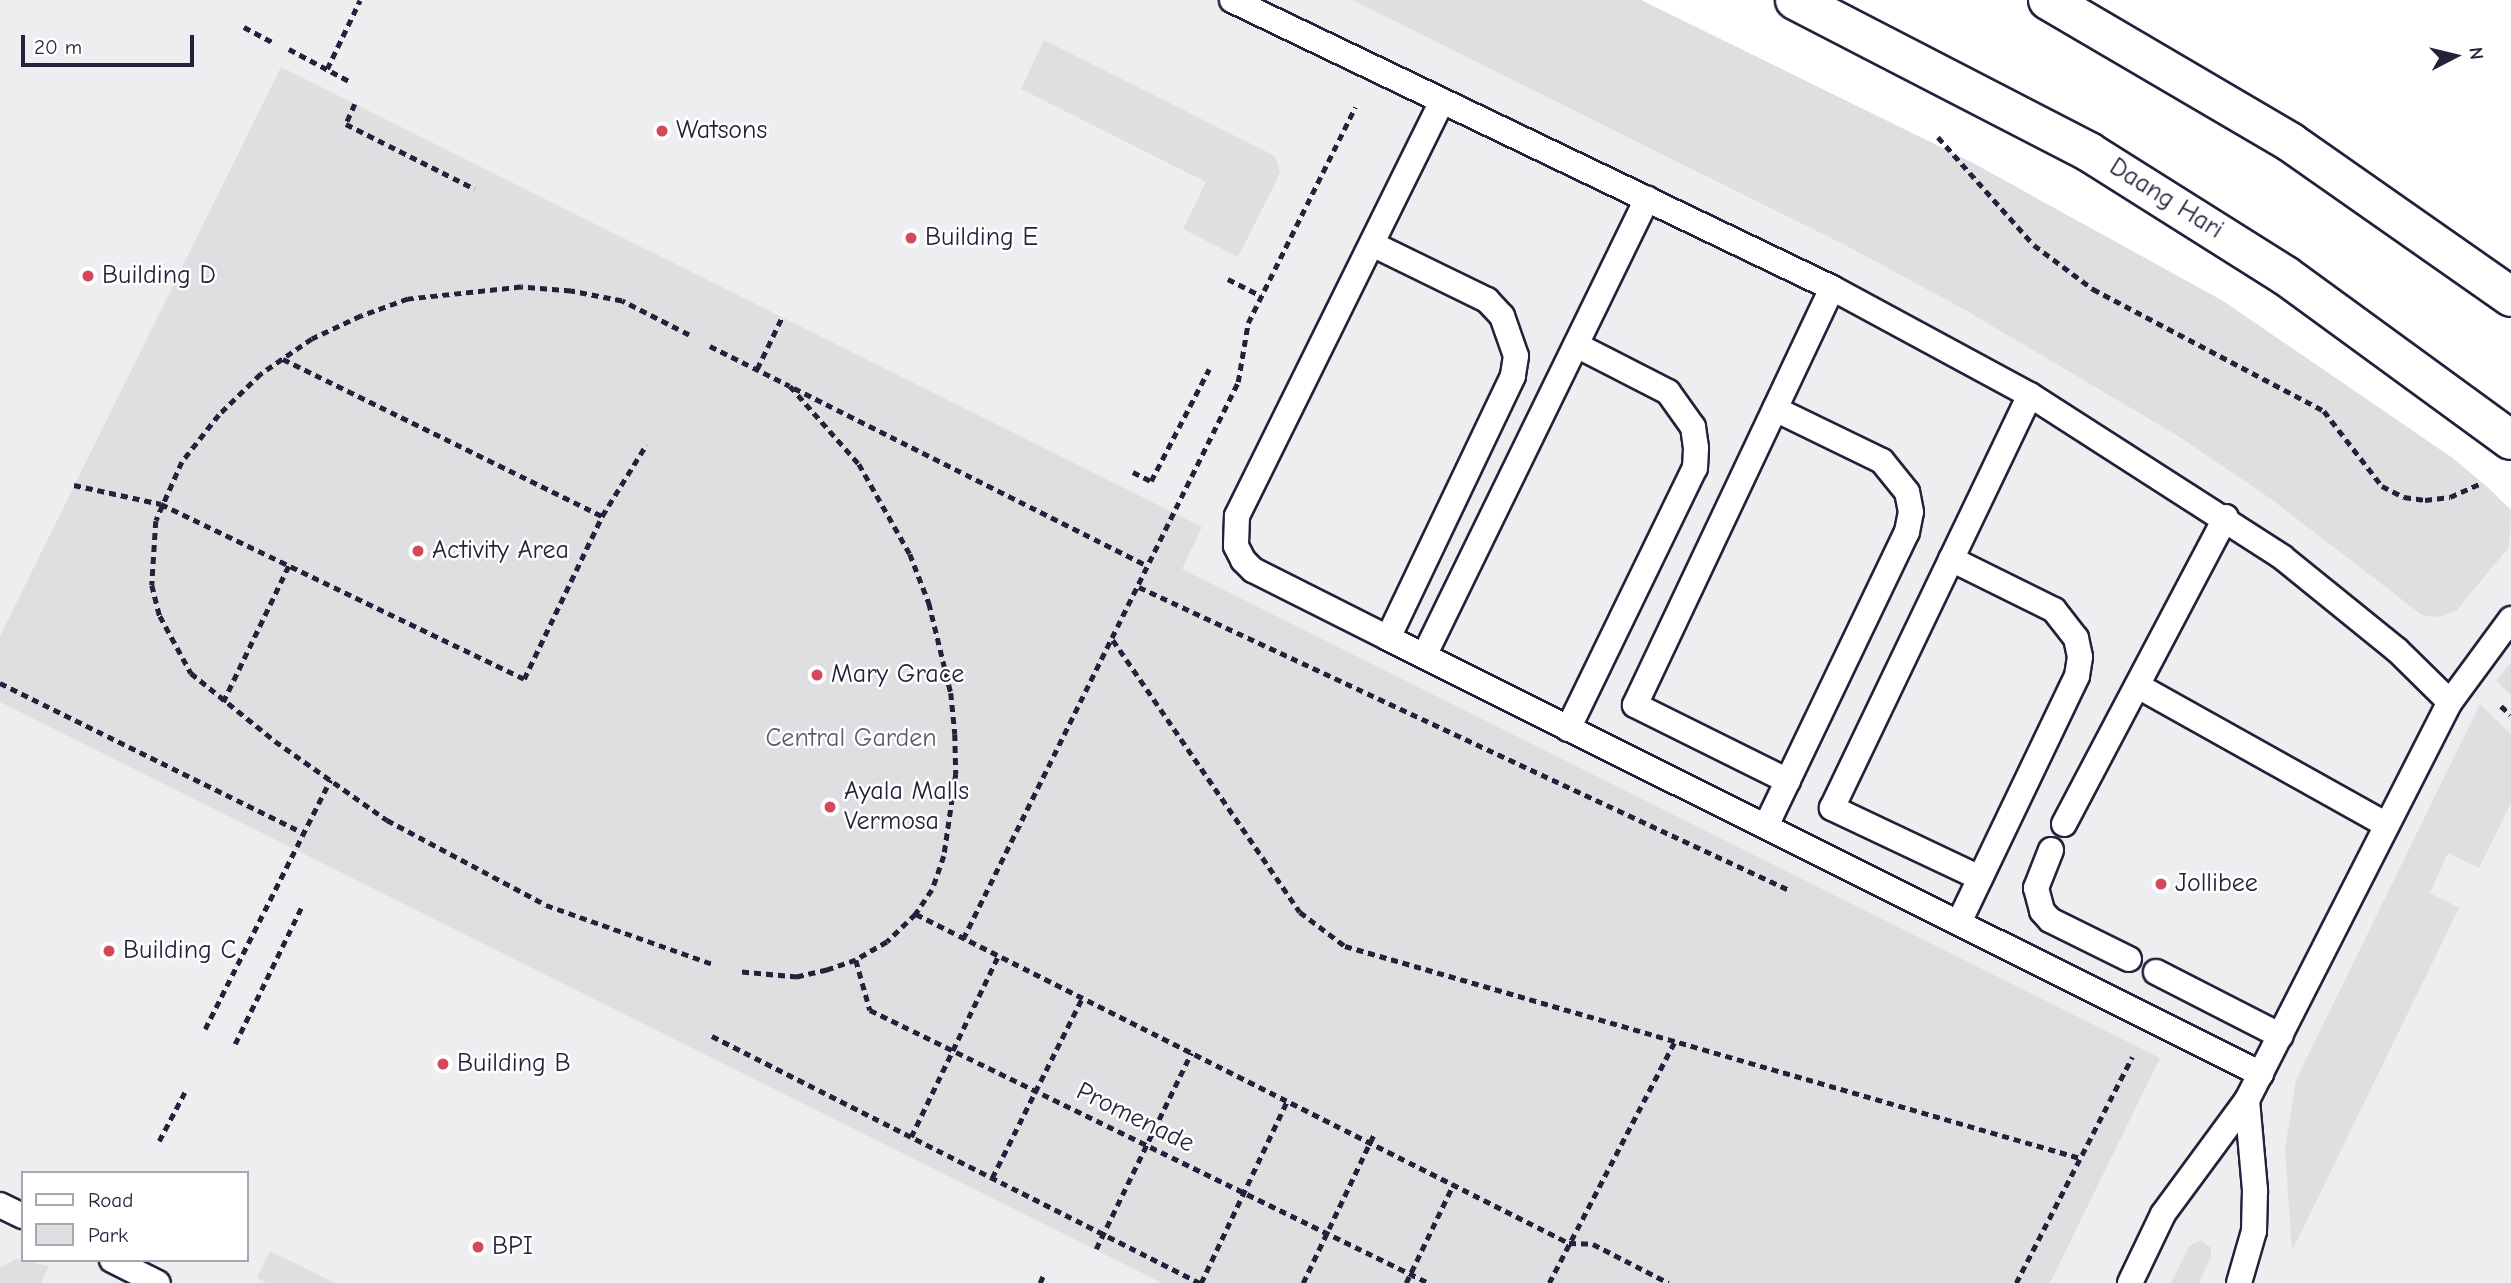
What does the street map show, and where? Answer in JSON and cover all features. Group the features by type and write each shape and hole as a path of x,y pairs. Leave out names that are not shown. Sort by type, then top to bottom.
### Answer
{"main road":[{"name":"Daang Hari","path":"1795,0 2022,113 2147,187 2286,276 2511,440"},
{"path":"2048,0 2290,142 2511,297"}],"lane":[{"path":"1232,0 1832,288 2030,394 2226,517 2341,602 2450,702"},
{"path":"1442,101 1234,531 1236,546 1253,570 2261,1073"},
{"path":"1424,656 1647,199"},
{"path":"1372,244 1487,300 1502,316 1516,356 1513,376 1388,638"},
{"path":"1788,781 1635,705 1832,288"},
{"path":"1568,729 1695,468 1696,448 1688,418 1668,392 1576,345"},
{"path":"1980,878 1832,808 2030,394"},
{"path":"1766,826 1907,532 1911,512 1902,483 1882,461 1775,409"},
{"path":"2064,824 2226,517"},
{"path":"1951,559 2054,610 2072,630 2080,657 2077,676 1959,922"},
{"path":"2130,1283 2163,1214 2247,1100 2450,702 2511,619"},
{"path":"2138,686 2387,825"},
{"path":"2051,850 2036,888 2042,911 2050,920 2129,959"},
{"path":"2156,972 2281,1035"},
{"path":"2239,1283 2254,1231 2255,1189 2247,1100"},
{"path":"0,1205 21,1215"},
{"path":"116,1262 158,1283"}],"path":[{"path":"327,69 360,0"},
{"path":"244,27 272,42"},
{"path":"289,49 349,81"},
{"path":"963,939 1113,640 1139,587 1146,565 1238,382 1248,323 1374,68"},
{"path":"355,104 346,124 475,189"},
{"path":"1938,137 2034,245 2093,289 2324,411 2382,486 2404,497 2425,500 2450,497 2487,480"},
{"path":"1227,279 1261,296"},
{"path":"689,335 622,301 571,291 468,290 408,299 361,316 283,359 219,415 182,462 161,504 151,552 160,616 191,673 223,702 398,826 546,905 715,965"},
{"path":"757,369 782,317"},
{"path":"710,346 1146,565"},
{"path":"283,359 602,516"},
{"path":"1133,472 1151,481 1209,369"},
{"path":"741,972 797,977 856,960 887,942 916,915 932,890 944,856 956,774 951,693 943,653 915,566 887,509 859,464 790,386"},
{"path":"74,485 161,504 524,679 602,516 646,445"},
{"path":"223,702 289,565"},
{"path":"1139,587 1794,893"},
{"path":"1113,640 1300,912 1321,931 1345,946 2080,1158"},
{"path":"0,683 302,832"},
{"path":"205,1029 330,780"},
{"path":"235,1044 301,908"},
{"path":"916,915 1569,1243 1593,1244 1669,1283"},
{"path":"911,1137 998,956"},
{"name":"Promenade","path":"856,960 870,1010 1429,1283"},
{"path":"992,1178 1082,998"},
{"path":"2015,1283 2151,1019"},
{"path":"712,1036 1201,1283 1287,1101"},
{"path":"1549,1283 1674,1043"},
{"path":"1096,1250 1191,1053"},
{"path":"159,1142 187,1088"},
{"path":"1303,1283 1374,1134"},
{"path":"1406,1283 1453,1185"},
{"path":"1040,1283 1043,1276"}],"shaded area":[{"name":"Ayala Malls Vermosa","path":"0,0 1641,0 1971,162 2223,301 2454,459 2511,509 2511,1283 0,1283"}],"green space":[{"path":"1352,0 1641,0 1971,162 2223,301 2454,459 2492,491 2511,511 2509,547 2456,611 2440,617 2422,615 2271,499 2178,436 1967,311 1849,247"},
{"path":"1044,40 1275,156 1280,172 1238,257 1183,229 1206,182 1021,89"},
{"name":"Central Garden","path":"281,67 1202,527 1182,569 2160,1058 2050,1283 1162,1283 0,702 0,636"},
{"path":"2511,662 2511,695 2496,681"},
{"path":"2480,704 2511,734 2511,803 2479,868 2448,853 2430,893 2459,908 2292,1251 2285,1149 2296,1080"},
{"path":"2200,1240 2211,1248 2211,1257 2199,1283 2171,1283 2189,1246"},
{"path":"270,1251 335,1283 267,1283 257,1278"},
{"path":"16,1259 49,1266 41,1283 0,1283 0,1268"}],"place":[{"name":"Watsons","path":"662,131"},
{"name":"Building E","path":"911,238"},
{"name":"Building D","path":"88,276"},
{"name":"Activity Area","path":"418,551"},
{"name":"Mary Grace","path":"817,675"},
{"name":"Ayala Malls Vermosa","path":"830,807"},
{"name":"Jollibee","path":"2161,884"},
{"name":"Building C","path":"109,951"},
{"name":"Building B","path":"443,1064"},
{"name":"BPI","path":"478,1247"}]}
